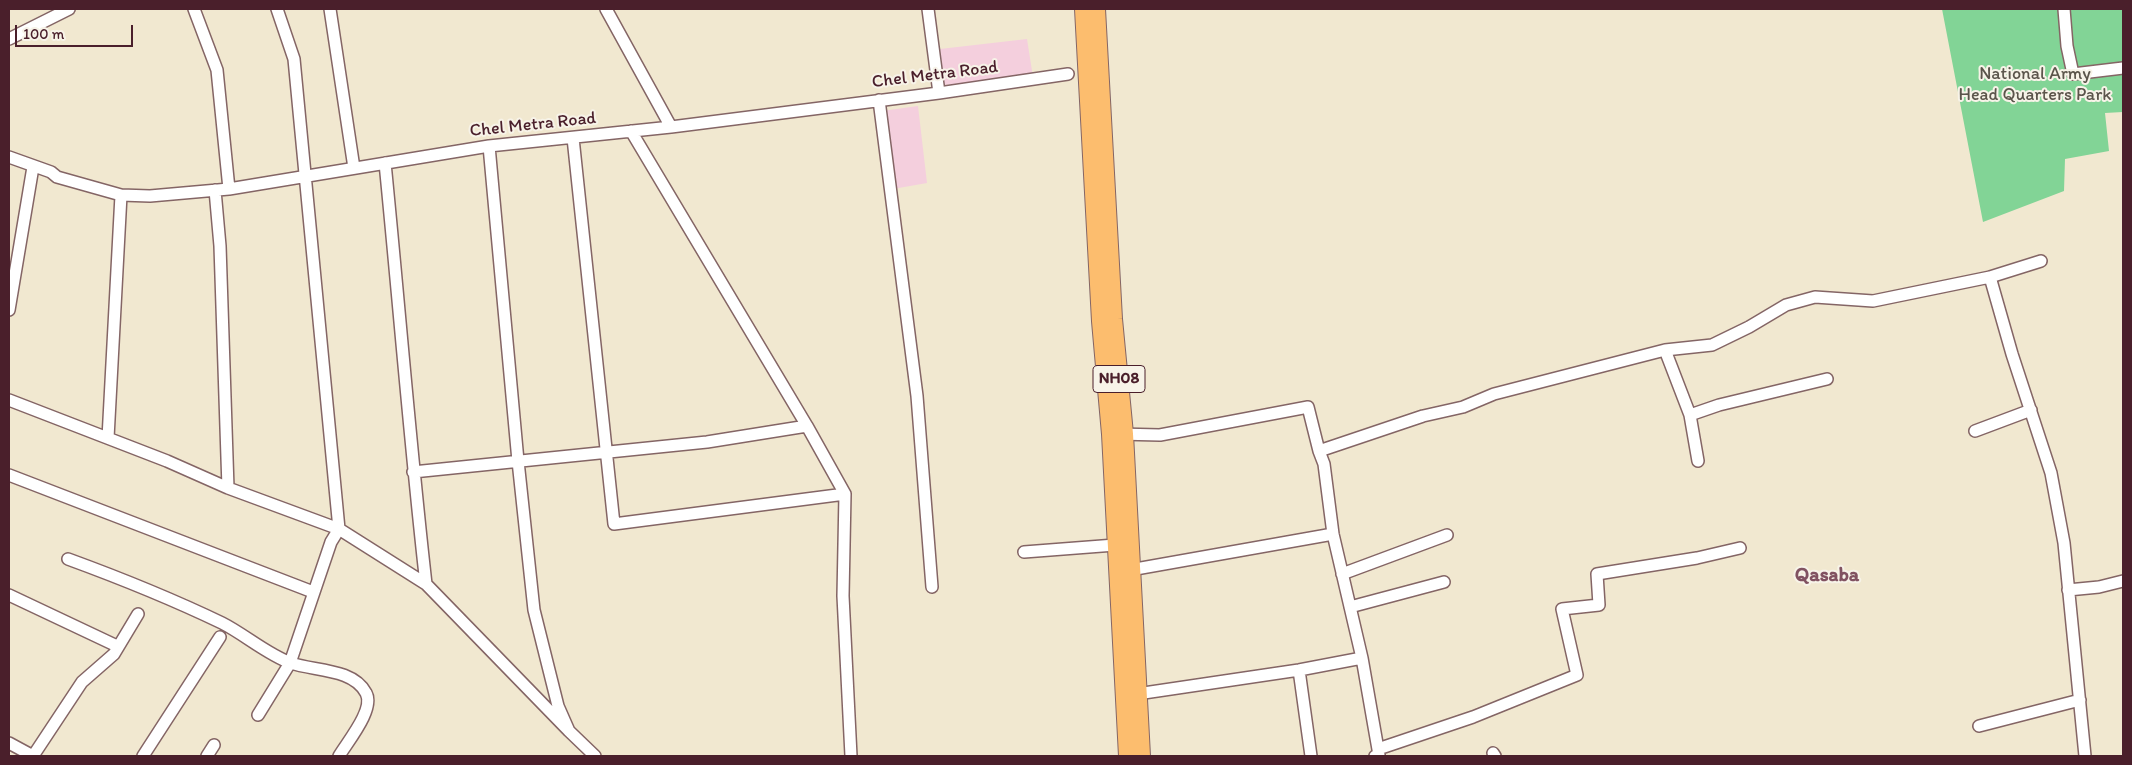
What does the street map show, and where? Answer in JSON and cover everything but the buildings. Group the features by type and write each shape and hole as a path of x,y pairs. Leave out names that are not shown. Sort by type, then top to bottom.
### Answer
{"highway":[{"name":"NH08","path":"1084,9 1100,321 1117,434 1115,546 1123,568"},
{"name":"NH08","path":"1096,9 1113,319 1123,568 1130,692 1136,754"},
{"name":"NH08","path":"1130,692 1126,725 1136,754"}],"street":[{"path":"194,9 217,70 229,189"},
{"path":"258,715 290,663 331,542 339,529 294,59 277,9"},
{"path":"330,9 354,168"},
{"path":"606,9 671,127"},
{"path":"928,9 939,93"},
{"path":"2064,9 2073,74 2123,68"},
{"path":"9,39 62,10"},
{"path":"1087,53 1068,74 1080,81 1088,90"},
{"name":"Chel Metra Road","path":"9,157 51,172 57,177 121,195 150,196 229,189 306,178 354,168 488,146 671,127 939,93 1068,74"},
{"path":"879,100 917,396 932,587"},
{"path":"631,131 808,426 845,494 843,596 851,756"},
{"path":"573,138 608,453 614,524 845,494"},
{"path":"488,146 534,610 558,706 568,731"},
{"path":"385,163 408,390 413,472 426,584"},
{"path":"9,310 33,167"},
{"path":"215,190 220,246 228,488"},
{"path":"108,438 121,195"},
{"path":"1319,451 1423,416 1463,407 1494,394 1665,350 1712,345 1749,327 1786,304 1816,297 1873,301 1990,278 2041,261"},
{"path":"1990,278 2051,473 2064,543 2084,756"},
{"path":"1665,350 1690,415 1698,461"},
{"path":"1690,415 1719,405 1827,379"},
{"path":"9,400 108,438 228,488 339,529 426,584 568,731 595,756"},
{"path":"1117,434 1160,435 1308,407 1324,464 1333,534 1362,658 1376,753 1473,717 1577,675 1562,609 1599,605 1597,574 1697,558 1740,548"},
{"path":"1975,431 2031,410"},
{"path":"413,472 706,442 808,426"},
{"path":"9,475 313,592"},
{"path":"1123,568 1333,534"},
{"path":"1342,574 1447,535"},
{"path":"1024,552 1115,546"},
{"path":"68,559 223,624 290,663 347,676 365,690 369,699 368,709 339,756"},
{"path":"2068,590 2099,587 2123,581"},
{"path":"1350,607 1444,582"},
{"path":"9,595 117,646"},
{"path":"9,742 33,756 82,682 114,654 117,646 138,614"},
{"path":"143,756 220,637"},
{"path":"1130,692 1299,670 1362,658"},
{"path":"1299,670 1311,756"},
{"path":"1979,726 2080,700"},
{"path":"207,756 214,745"}],"shaded area":[{"path":"1027,39 1033,77 944,85 940,49"},
{"path":"918,106 927,183 893,189 882,111"}],"green space":[{"name":"National Army Head Quarters Park","path":"1942,9 2123,9 2123,112 2105,113 2109,151 2065,159 2064,191 1983,222"}],"district":[{"name":"Qasaba","path":"1827,576"}]}
